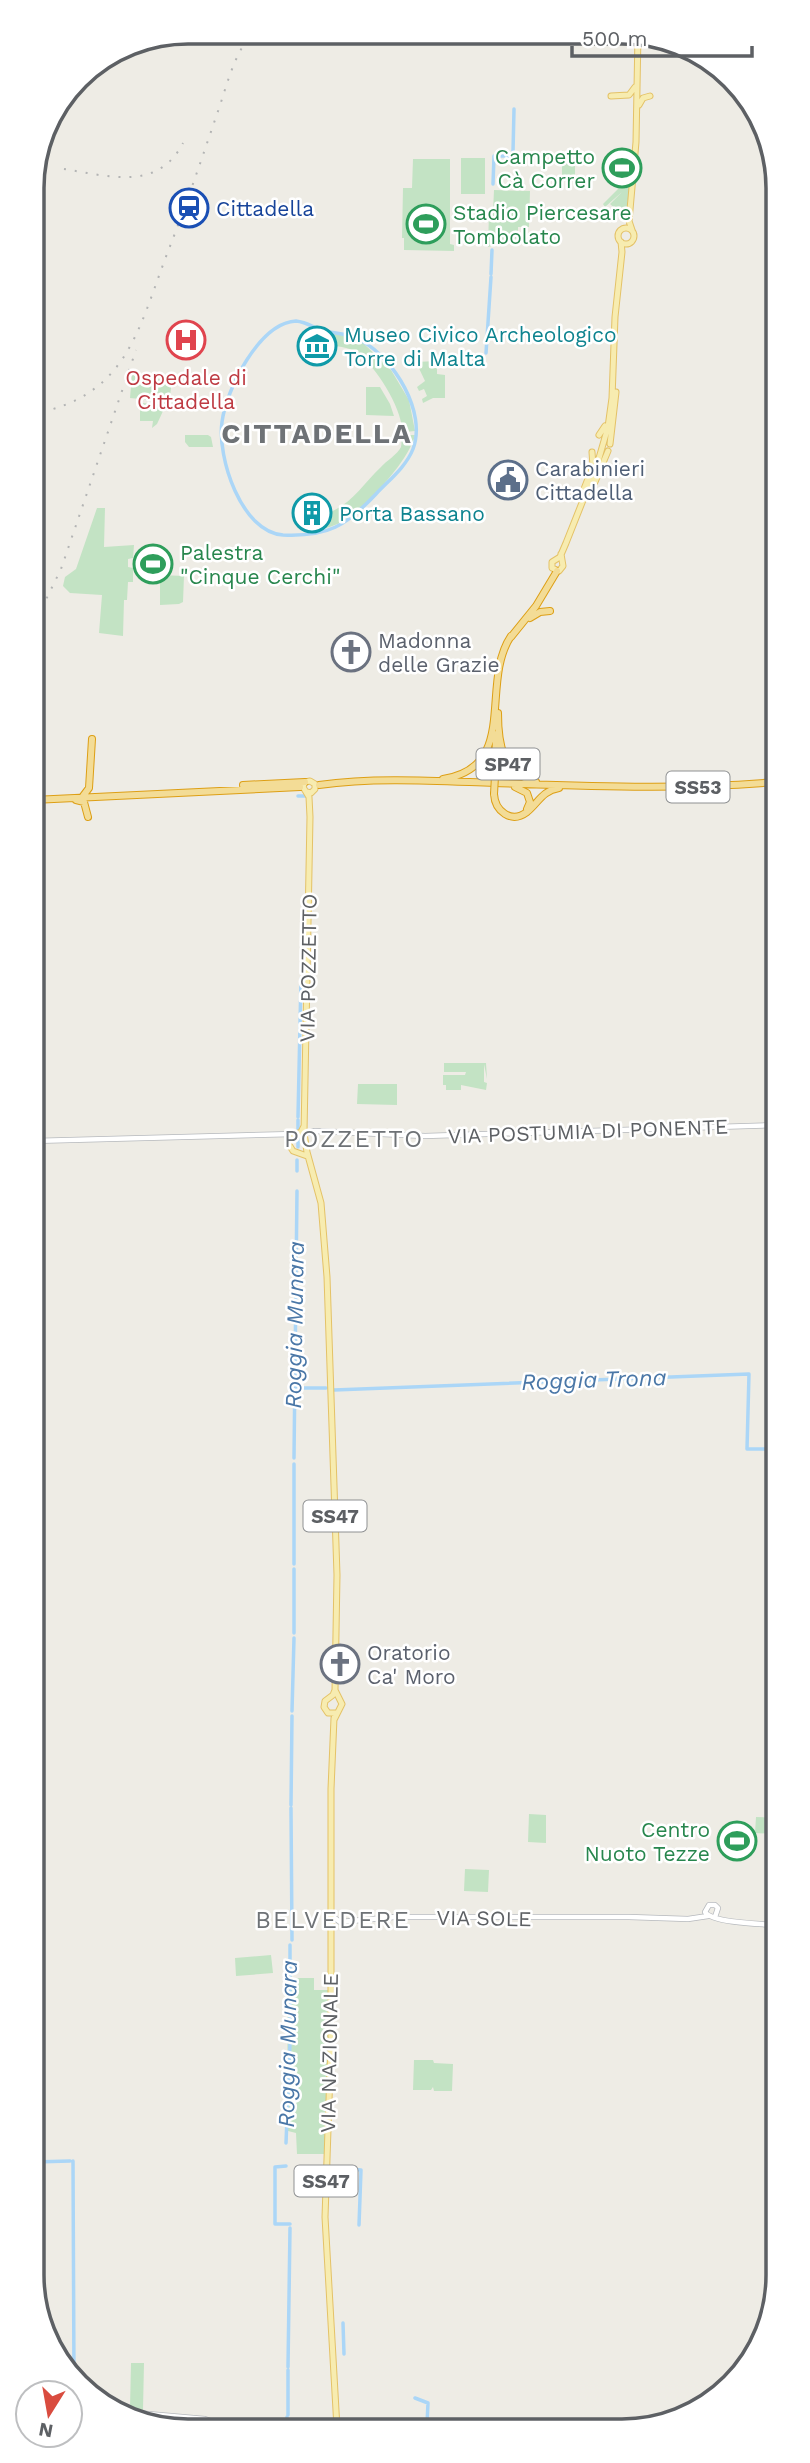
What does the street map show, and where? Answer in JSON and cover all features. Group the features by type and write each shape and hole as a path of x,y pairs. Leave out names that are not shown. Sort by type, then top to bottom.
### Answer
{"highway":[{"name":"SP47","path":"425,781 462,774 475,766 485,754 493,734 498,672 503,651 512,635 536,606 555,570"},
{"path":"549,582 542,605 544,610 558,613"},
{"path":"502,645 531,616 550,611"},
{"name":"SP47","path":"498,672 494,794 495,803 501,812 509,816 521,815 551,790 620,787"},
{"name":"SP47","path":"498,672 499,732 509,767 522,778 534,782 594,786"},
{"path":"81,797 88,792 92,739"},
{"path":"44,799 203,791 245,794 310,788 337,778 401,776 425,781"},
{"path":"90,780 95,793 124,795"},
{"name":"SS53","path":"310,788 352,781 620,787 706,787 766,783"},
{"name":"SP47","path":"461,782 522,789 527,793 530,802 521,815"},
{"path":"53,799 83,801 87,806 88,817 90,801 99,796"}],"main road":[{"name":"SP47","path":"621,266 629,243 634,237 629,221 637,115 638,45"},
{"path":"611,96 632,93 637,77"},
{"path":"637,77 641,93 650,96 640,101 637,115"},
{"path":"622,96 633,103 637,115"},
{"name":"SP47","path":"555,570 562,568 559,558 597,465 610,410 615,317 623,250 617,235 623,228 630,209"},
{"path":"623,228 632,230"},
{"path":"621,242 629,243"},
{"path":"610,444 615,426 614,347"},
{"path":"599,435 606,424 614,347"},
{"path":"559,558 608,451"},
{"path":"566,543 592,468 592,452"},
{"name":"VIA POZZETTO","path":"310,788 305,1123 302,1135 323,1213 337,1575 335,1690"},
{"path":"305,1123 314,1132"},
{"name":"VIA POSTUMIA DI PONENTE","path":"314,1132 425,1136 766,1125"},
{"path":"44,1141 145,1136 302,1135 314,1132"},
{"path":"280,1135 286,1136 290,1149 309,1158"},
{"name":"VIA POZZETTO","path":"288,1140 302,1135"},
{"path":"300,1152 306,1147"},
{"path":"335,1690 331,1696 339,1699"},
{"name":"SS47","path":"331,1696 324,1704 326,1711 334,1716 342,1707 335,1690"},
{"name":"VIA NAZIONALE","path":"334,1716 331,1914 336,1922 331,1933 331,2042 325,2217 336,2419"},
{"path":"696,1917 711,1904 716,1906 726,1919"},
{"path":"705,1910 708,1916 737,1923 766,1924"},
{"path":"715,1917 718,1911"},
{"name":"VIA SOLE","path":"336,1922 395,1917 684,1919 708,1916"},
{"path":"153,2414 202,2419"}],"green space":[{"path":"562,150 575,164 575,180 562,179"},
{"path":"461,158 485,158 485,194 461,194"},
{"name":"Stadio Piercesare Tombolato","path":"413,159 450,159 450,244 454,245 454,251 404,250 403,188 412,188"},
{"path":"626,173 627,181 628,173 632,173 626,212 619,212 610,204 622,192 605,207 603,204 624,183 623,187 626,189 627,184 621,178"},
{"path":"494,190 530,191 529,227 518,227 518,238 488,247 489,212 493,212"},
{"path":"322,331 359,339 391,370 409,400 415,431 405,432 405,429 402,429 392,399 372,367 350,349 325,344"},
{"path":"437,361 437,374 445,375 445,398 433,398 423,403 422,399 427,396 424,389 419,391 417,387 425,381 416,362"},
{"path":"132,374 172,380 170,396 157,424 152,428 153,421 140,421 140,403 159,404 160,401 130,398"},
{"path":"366,387 380,387 394,416 366,415"},
{"path":"185,435 208,435 213,447 189,447 185,442"},
{"path":"402,435 415,435 405,456 375,493 345,520 314,531 315,516 326,514 352,498 399,450"},
{"path":"97,508 105,508 104,547 134,545 133,558 128,559 128,567 133,568 133,582 128,582 127,600 124,600 123,636 99,633 102,595 70,593 63,586 65,577 76,569"},
{"path":"160,575 184,576 183,602 160,605"},
{"path":"444,1063 486,1063 486,1090 461,1085 461,1090 446,1090 443,1075 465,1075 466,1072 444,1072"},
{"path":"358,1084 397,1084 397,1105 357,1104"},
{"path":"529,1814 546,1815 546,1843 528,1842"},
{"path":"756,1817 766,1817 766,1833 755,1833"},
{"path":"465,1869 489,1870 488,1892 464,1891"},
{"path":"271,1955 273,1973 236,1976 235,1958"},
{"path":"287,1973 290,1978 314,1978 314,1990 329,1990 325,2154 297,2154 296,2133 288,2131"},
{"path":"414,2060 453,2064 452,2091 434,2091 433,2087 431,2090 413,2090"},
{"path":"131,2363 144,2363 143,2410 130,2407"}],"waterway":[{"name":"Roggia Munara","path":"513,152 514,109"},
{"name":"Roggia Munara","path":"493,184 494,156 512,156"},
{"name":"Roggia Munara","path":"491,274 492,250"},
{"name":"Roggia Munara","path":"486,353 491,277"},
{"path":"296,321 321,330 352,336 374,349 396,373 405,388 415,419 416,434 413,449 406,462 345,522 312,534 283,535 268,531 255,521 244,507 228,472 221,437 230,393 247,360 269,333 296,321"},
{"name":"Roggia Munara","path":"298,796 306,796"},
{"name":"Roggia Munara","path":"303,952 305,925"},
{"name":"Roggia Munara","path":"298,1117 301,979"},
{"name":"Roggia Munara","path":"298,1120 298,1129"},
{"name":"Roggia Munara","path":"298,1138 298,1147"},
{"name":"Roggia Munara","path":"297,1160 297,1171"},
{"name":"Roggia Munara","path":"294,1458 297,1191"},
{"name":"Roggia Trona","path":"334,1390 749,1374 747,1449 766,1449"},
{"name":"Roggia Trona","path":"295,1388 326,1388"},
{"name":"Roggia Munara","path":"294,1464 294,1564"},
{"name":"Roggia Munara","path":"294,1569 294,1633"},
{"name":"Roggia Munara","path":"292,1711 294,1638"},
{"name":"Roggia Munara","path":"291,1805 292,1716"},
{"name":"Roggia Munara","path":"291,1808 292,1940"},
{"name":"Roggia Munara","path":"286,2143 290,1945"},
{"path":"44,2162 70,2161"},
{"path":"73,2161 74,2363"},
{"name":"Roggia Munara","path":"286,2166 275,2167 275,2224 290,2224"},
{"path":"349,2169 361,2170 359,2225"},
{"name":"Roggia Munara","path":"288,2367 290,2228"},
{"path":"343,2323 344,2354"},
{"name":"Roggia Munara","path":"288,2370 288,2415"},
{"path":"415,2398 428,2403 427,2419"}],"railway":[{"path":"44,411 89,393 109,376 137,334 193,184 231,71 244,44"},
{"path":"64,169 114,177 146,175 160,169 173,158 183,143"},
{"path":"44,604 61,569 136,350"}],"place":[{"name":"Campetto Cà Correr","path":"622,168"},
{"name":"Cittadella","path":"189,208"},
{"name":"Stadio Piercesare Tombolato","path":"426,224"},
{"name":"Ospedale di Cittadella","path":"186,340"},
{"name":"Museo Civico Archeologico Torre di Malta","path":"317,346"},
{"name":"Carabinieri Cittadella","path":"508,480"},
{"name":"Porta Bassano","path":"312,513"},
{"name":"Palestra \"Cinque Cerchi\"","path":"153,564"},
{"name":"Madonna delle Grazie","path":"351,652"},
{"name":"Oratorio Ca' Moro","path":"340,1664"},
{"name":"Centro Nuoto Tezze","path":"737,1841"}],"district":[{"name":"CITTADELLA","path":"317,433"},
{"name":"POZZETTO","path":"354,1139"},
{"name":"BELVEDERE","path":"333,1920"}]}
